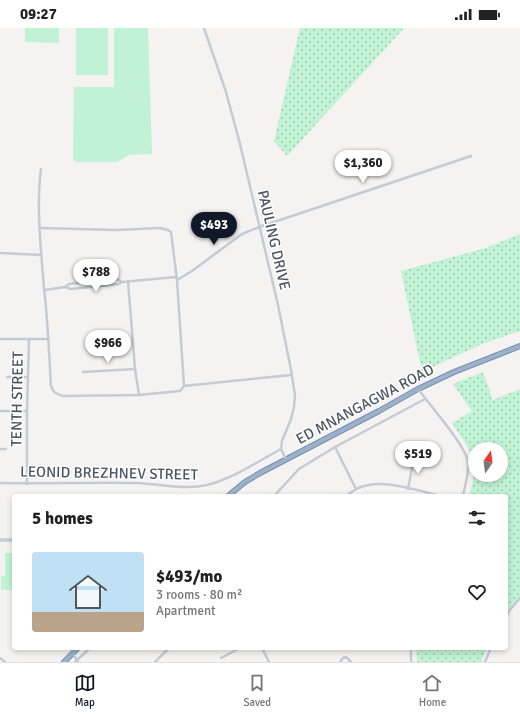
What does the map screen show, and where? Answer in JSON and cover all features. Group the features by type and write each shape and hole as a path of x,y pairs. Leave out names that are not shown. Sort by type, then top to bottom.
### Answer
{"highway":[{"name":"ED MNANGAGWA ROAD","path":"231,494 246,482 286,459 418,389 454,372 520,346"},
{"path":"64,662 76,650"}],"main road":[{"path":"0,540 12,540"}],"street":[{"name":"PAULING DRIVE","path":"204,28 228,99 240,144 278,305 295,395 291,419 282,441 281,449"},
{"path":"177,280 192,271 242,234 471,156"},
{"path":"41,169 41,256 45,290 51,386 58,394 62,396 139,395 180,390 184,386 291,375"},
{"path":"40,228 116,230 160,228 168,230 172,236 177,280 184,386"},
{"path":"0,253 41,256"},
{"path":"65,287 71,289 119,284 128,281 176,277"},
{"path":"45,290 65,287 69,284 86,282 117,279 122,282"},
{"path":"128,281 135,369 139,395"},
{"path":"86,282 87,287"},
{"path":"0,339 48,339"},
{"name":"TENTH STREET","path":"27,484 29,340"},
{"path":"83,372 135,369"},
{"path":"7,377 28,377"},
{"path":"418,389 449,429 467,458 468,474 463,494"},
{"path":"276,494 299,469 335,447 425,399"},
{"path":"0,411 27,411"},
{"path":"335,447 356,489"},
{"path":"0,449 6,450"},
{"path":"281,449 286,459"},
{"name":"LEONID BREZHNEV STREET","path":"0,483 138,483 183,486 205,485 221,481 235,475 281,449"},
{"path":"408,489 413,463 428,462"},
{"path":"349,494 356,489 371,485 386,484 432,494"},
{"path":"508,613 520,598"},
{"path":"72,653 77,662 88,650"},
{"path":"156,662 167,650"},
{"path":"221,658 236,650"},
{"path":"263,650 269,662"},
{"path":"411,650 411,662"},
{"path":"485,662 491,650"},
{"path":"0,658 6,662"},
{"path":"340,662 343,658 346,658 352,662"}],"green space":[{"path":"25,28 59,28 59,43 25,42"},
{"path":"76,28 108,28 108,75 76,75"},
{"path":"114,28 148,28 152,154 129,155 117,162 76,162 73,159 74,87 114,87"},
{"path":"300,28 404,28 287,156 274,141"},
{"path":"520,234 520,331 482,344 422,372 401,271 486,248"},
{"path":"483,372 493,400 520,389 520,597 508,612 508,494 470,494 473,482 508,482 508,442 468,442 468,448 452,423 472,411 453,384"},
{"path":"5,553 12,553 12,590 1,590 1,576 5,576"},
{"path":"416,650 486,650 481,662 417,662"}]}
